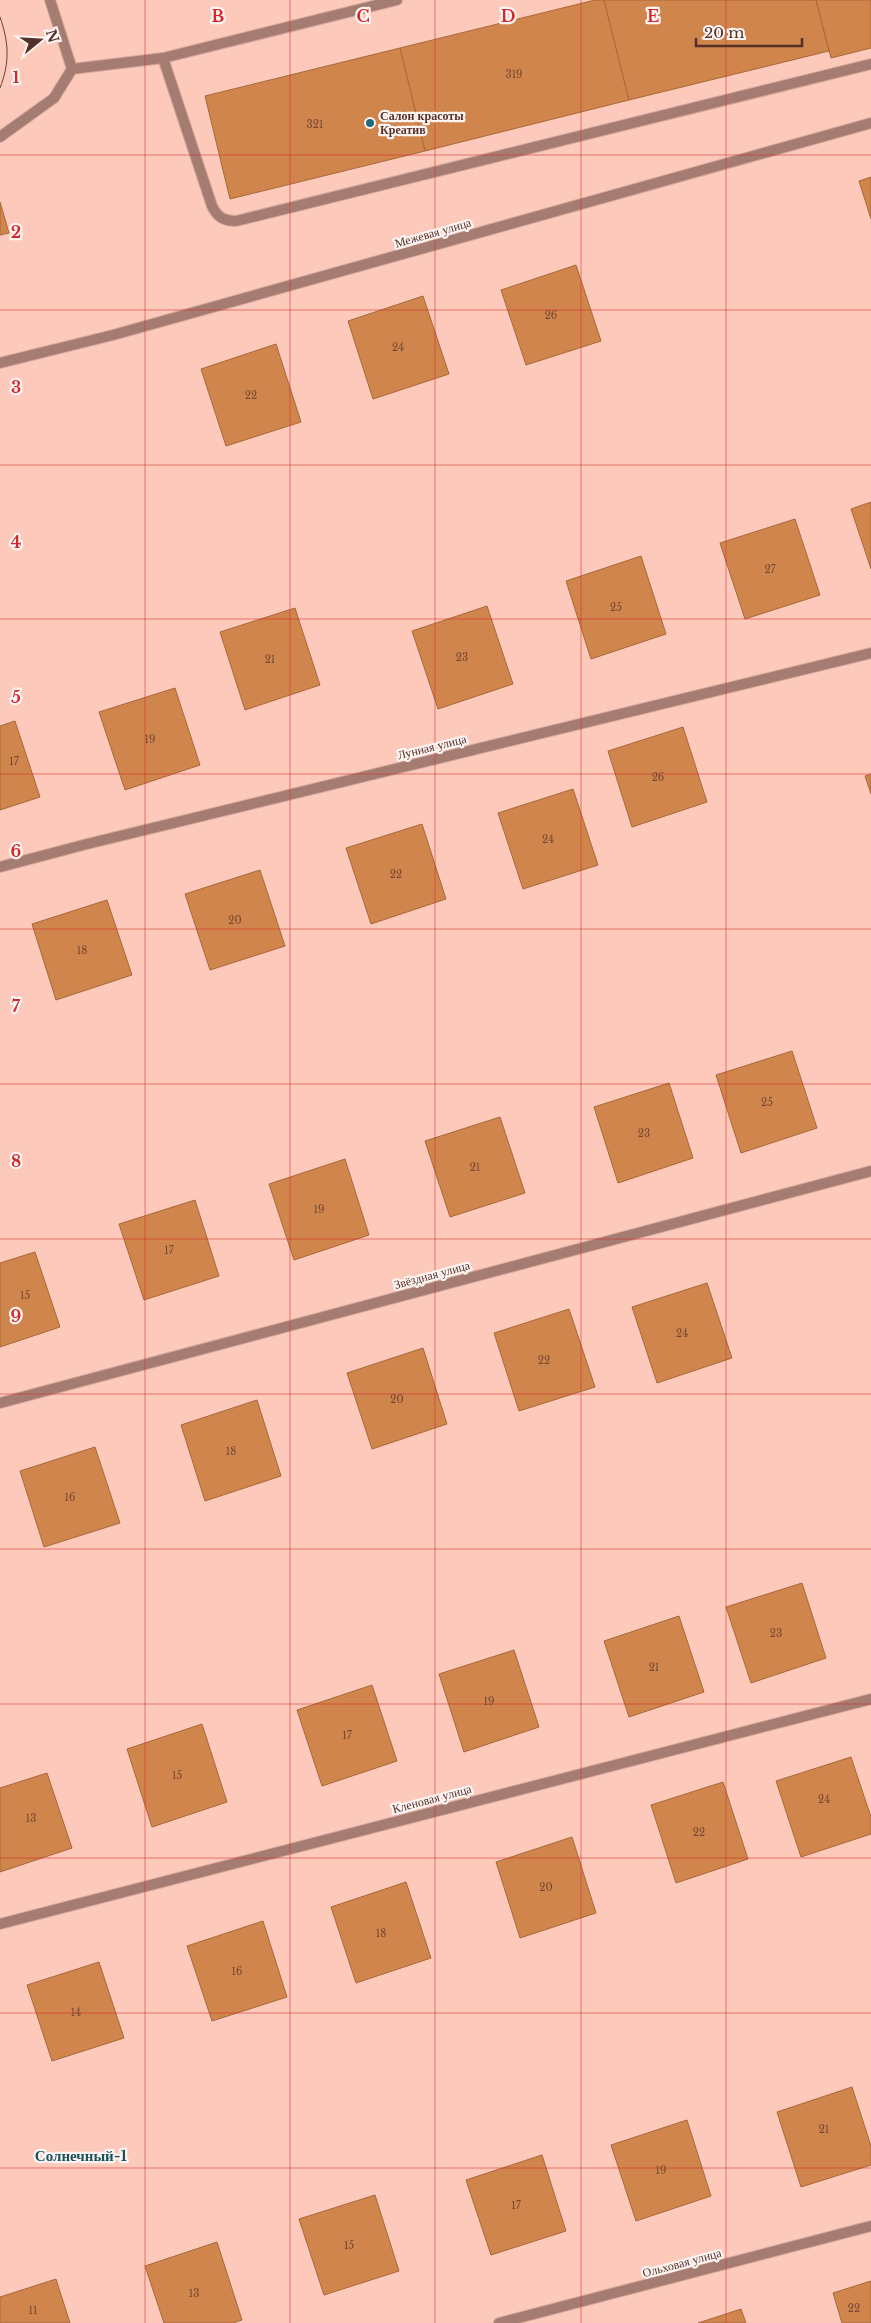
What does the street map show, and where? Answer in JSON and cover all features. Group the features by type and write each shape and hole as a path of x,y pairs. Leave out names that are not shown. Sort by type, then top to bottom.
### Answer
{"street":[{"path":"0,137 54,98 72,69 50,0"},
{"path":"72,69 164,58 397,0"},
{"path":"164,58 215,214 228,221 236,221 871,64"},
{"name":"Межевая улица","path":"0,363 123,333 871,123"},
{"name":"Лунная улица","path":"0,867 871,653"},
{"name":"Звёздная улица","path":"0,1403 871,1171"},
{"name":"Кленовая улица","path":"0,1924 871,1699"},
{"name":"Ольховая улица","path":"499,2323 871,2226"}],"building":[{"path":"595,0 604,0 629,100 425,151 400,48"},
{"path":"604,0 816,0 829,51 629,100"},
{"path":"816,0 871,0 871,48 831,58"},
{"path":"400,48 425,151 230,199 205,96"},
{"path":"871,177 871,219 859,181"},
{"path":"0,202 9,233 0,235"},
{"path":"576,265 601,341 526,365 501,290"},
{"path":"423,296 449,374 373,399 348,321"},
{"path":"276,344 301,422 226,446 201,369"},
{"path":"871,502 871,569 851,509"},
{"path":"795,519 820,595 745,619 720,543"},
{"path":"641,556 666,634 591,659 566,581"},
{"path":"487,606 513,684 438,709 412,631"},
{"path":"295,608 320,685 245,710 220,632"},
{"path":"175,688 200,765 125,790 99,712"},
{"path":"15,721 40,797 0,810 0,726"},
{"path":"683,727 707,802 632,827 608,751"},
{"path":"871,774 871,794 865,776"},
{"path":"573,789 598,865 523,889 498,813"},
{"path":"422,824 446,899 371,924 346,848"},
{"path":"260,870 285,946 210,970 185,894"},
{"path":"107,900 132,975 56,1000 32,924"},
{"path":"792,1051 817,1128 741,1153 716,1075"},
{"path":"669,1083 693,1158 618,1183 594,1107"},
{"path":"500,1117 525,1193 450,1217 425,1141"},
{"path":"345,1159 369,1235 294,1260 269,1184"},
{"path":"195,1200 219,1276 144,1300 119,1224"},
{"path":"35,1252 60,1327 0,1347 0,1263"},
{"path":"707,1283 732,1358 657,1383 632,1307"},
{"path":"569,1309 595,1387 519,1411 494,1333"},
{"path":"423,1348 447,1424 372,1449 347,1373"},
{"path":"257,1400 281,1476 205,1501 181,1425"},
{"path":"95,1447 120,1523 44,1547 20,1471"},
{"path":"802,1583 826,1658 751,1683 726,1607"},
{"path":"679,1616 704,1692 629,1717 604,1641"},
{"path":"514,1650 539,1727 464,1752 439,1674"},
{"path":"372,1685 397,1761 322,1786 297,1710"},
{"path":"202,1724 227,1802 152,1827 127,1749"},
{"path":"851,1757 871,1817 871,1834 801,1857 776,1781"},
{"path":"47,1773 72,1848 0,1872 0,1788"},
{"path":"723,1782 748,1859 676,1883 651,1805"},
{"path":"572,1837 596,1913 520,1938 496,1862"},
{"path":"406,1882 431,1958 356,1983 331,1907"},
{"path":"263,1921 287,1997 212,2021 187,1946"},
{"path":"99,1962 124,2038 52,2061 27,1985"},
{"path":"852,2087 871,2146 871,2165 801,2187 777,2112"},
{"path":"687,2120 711,2196 636,2221 611,2145"},
{"path":"542,2155 566,2231 491,2255 466,2180"},
{"path":"375,2195 399,2271 324,2295 299,2219"},
{"path":"217,2242 242,2320 233,2323 164,2323 145,2266"},
{"path":"56,2279 70,2323 0,2323 0,2297"},
{"path":"871,2281 871,2323 842,2323 833,2293"},
{"path":"741,2309 746,2323 698,2323"}],"tram line":[{"path":"0,17 7,44 7,61 0,88"}],"place":[{"name":"Салон красоты Креатив","path":"370,123"}],"district":[{"name":"Солнечный-1","path":"81,2156"}]}
